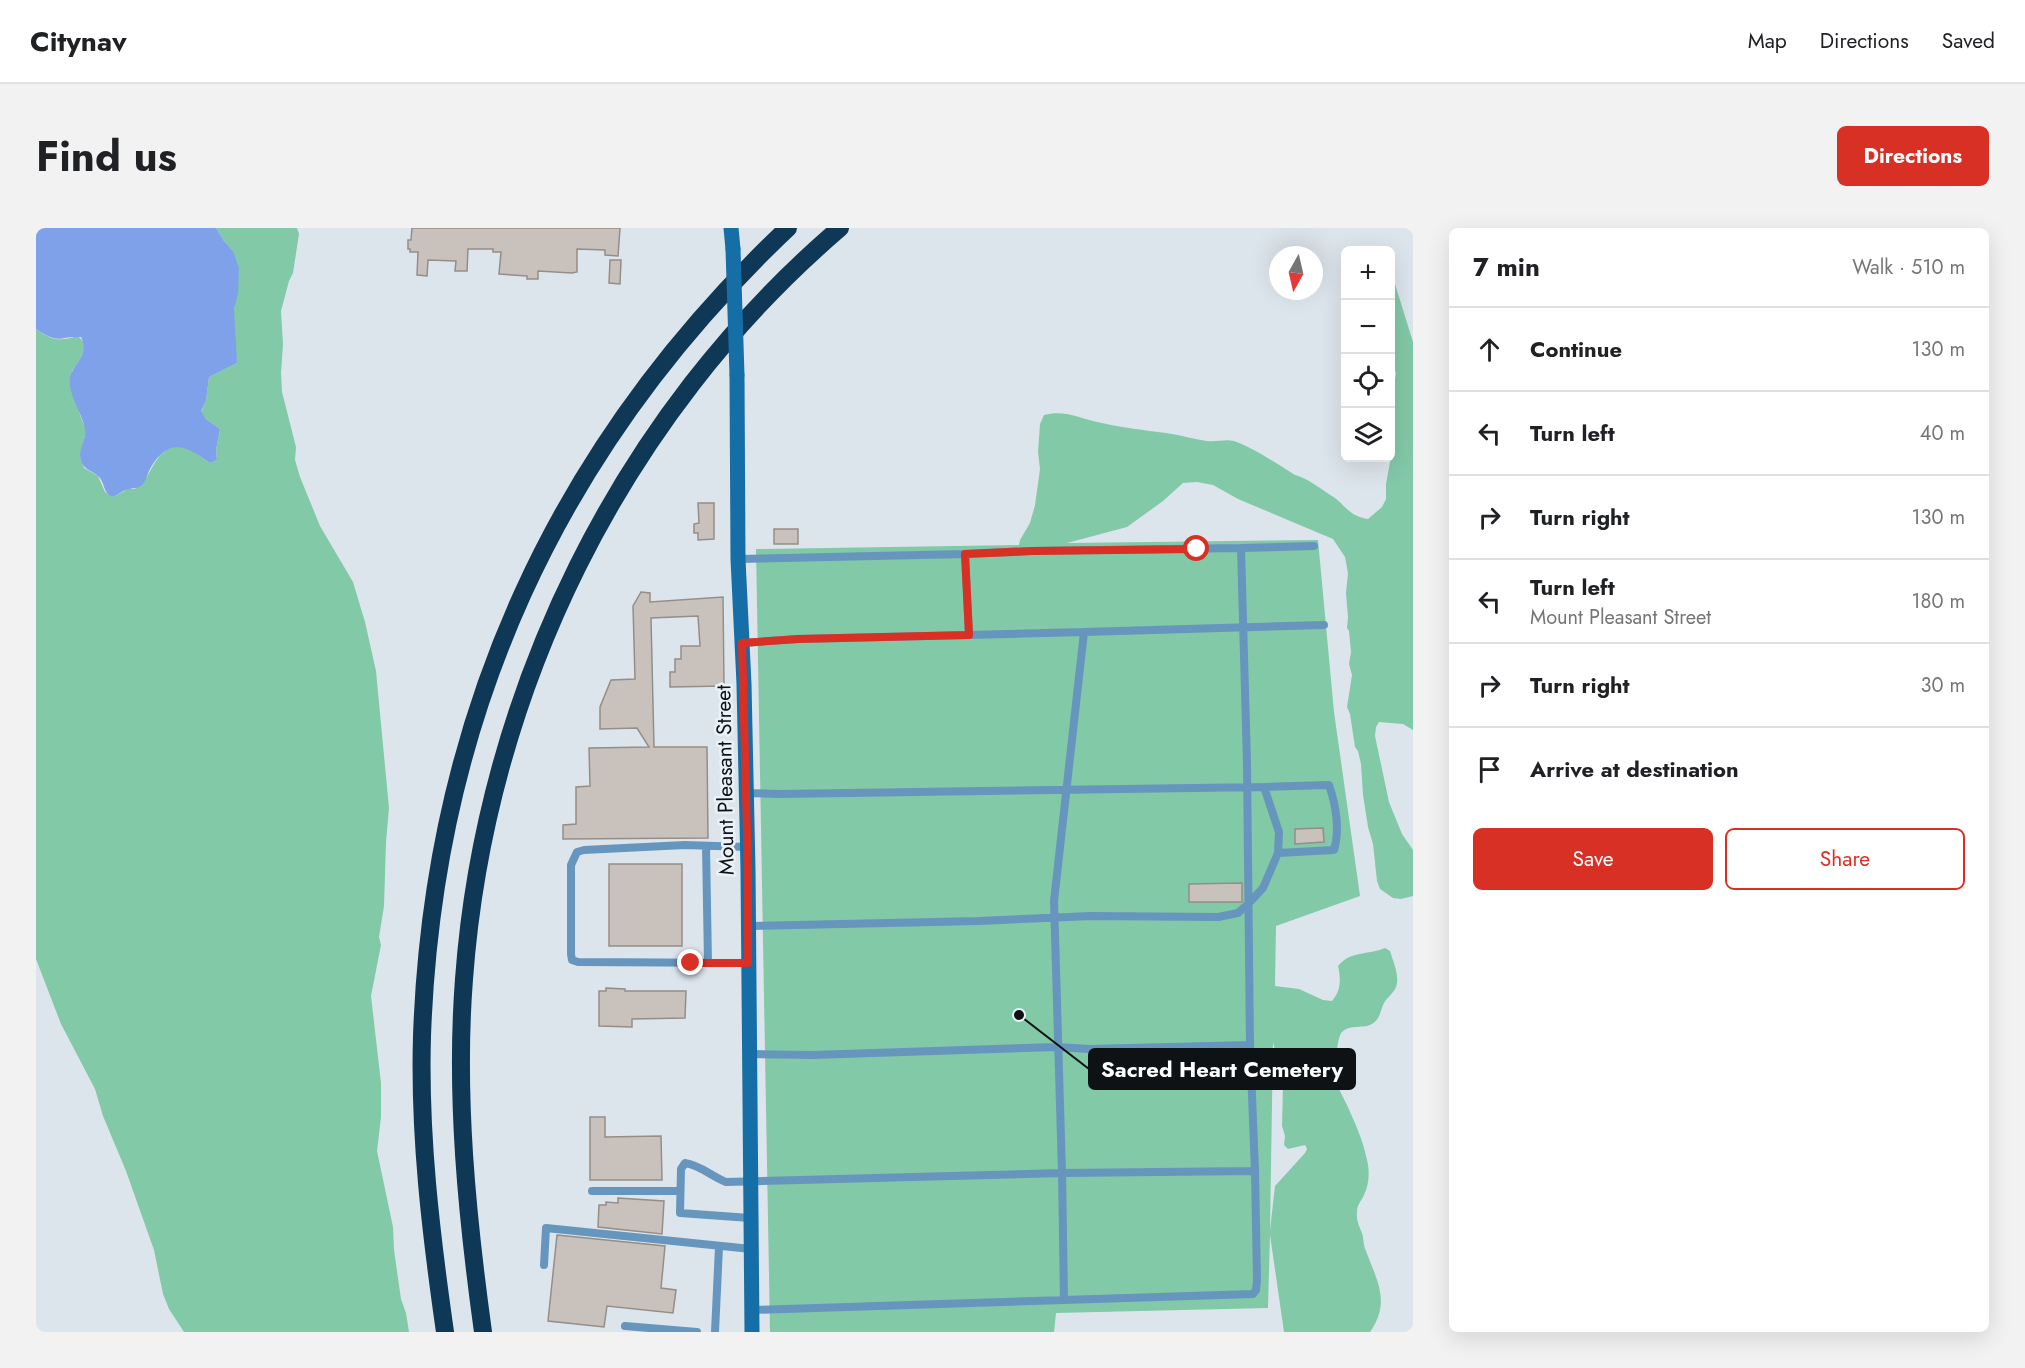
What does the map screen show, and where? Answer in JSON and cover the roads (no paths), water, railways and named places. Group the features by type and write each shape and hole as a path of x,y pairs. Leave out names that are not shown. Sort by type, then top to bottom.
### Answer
{"highway":[{"path":"445,1332 428,1192 422,1038 426,974 437,879 448,820 469,737 514,610 556,526 595,459 636,399 687,334 755,259 788,228"},
{"path":"483,1332 472,1245 464,1141 461,1050 463,982 470,915 482,840 499,770 518,709 541,646 570,580 604,515 645,451 694,383 744,324 788,277 840,228"}],"main road":[{"name":"Mount Pleasant Street","path":"731,228 747,847 752,1332"}],"lane":[{"path":"738,559 1314,546"},
{"path":"752,1310 1151,1295 1253,1294 1256,1290 1241,548"},
{"path":"965,554 969,635"},
{"path":"742,643 798,639 1324,625"},
{"path":"1064,1300 1054,901 1084,632"},
{"path":"745,793 1246,788 1329,785 1336,818 1337,840 1334,850 1278,853"},
{"path":"748,926 1054,919 1091,916 1218,917 1238,913 1263,888 1278,853 1279,832 1263,787"},
{"path":"747,847 706,846 577,852 571,865 571,954 572,960 578,962 748,963"},
{"path":"706,846 708,963"},
{"path":"749,1054 1250,1045"},
{"path":"750,1218 684,1214 680,1210 680,1191 681,1169 685,1163 694,1164 715,1178 726,1182 1062,1173 1255,1171"},
{"path":"592,1191 680,1191"},
{"path":"544,1266 546,1228 751,1249"},
{"path":"715,1332 718,1247"},
{"path":"625,1326 697,1332"}],"water":[{"path":"36,228 216,228 233,251 239,268 238,293 234,310 237,363 209,377 206,401 201,411 206,419 220,429 216,450 217,460 210,463 186,449 172,448 158,458 141,486 128,489 113,497 107,493 98,476 84,466 80,453 85,429 70,384 72,371 81,356 83,345 81,337 58,339 36,329"}],"place":[{"name":"Sacred Heart Cemetery","path":"1019,1015"}]}
